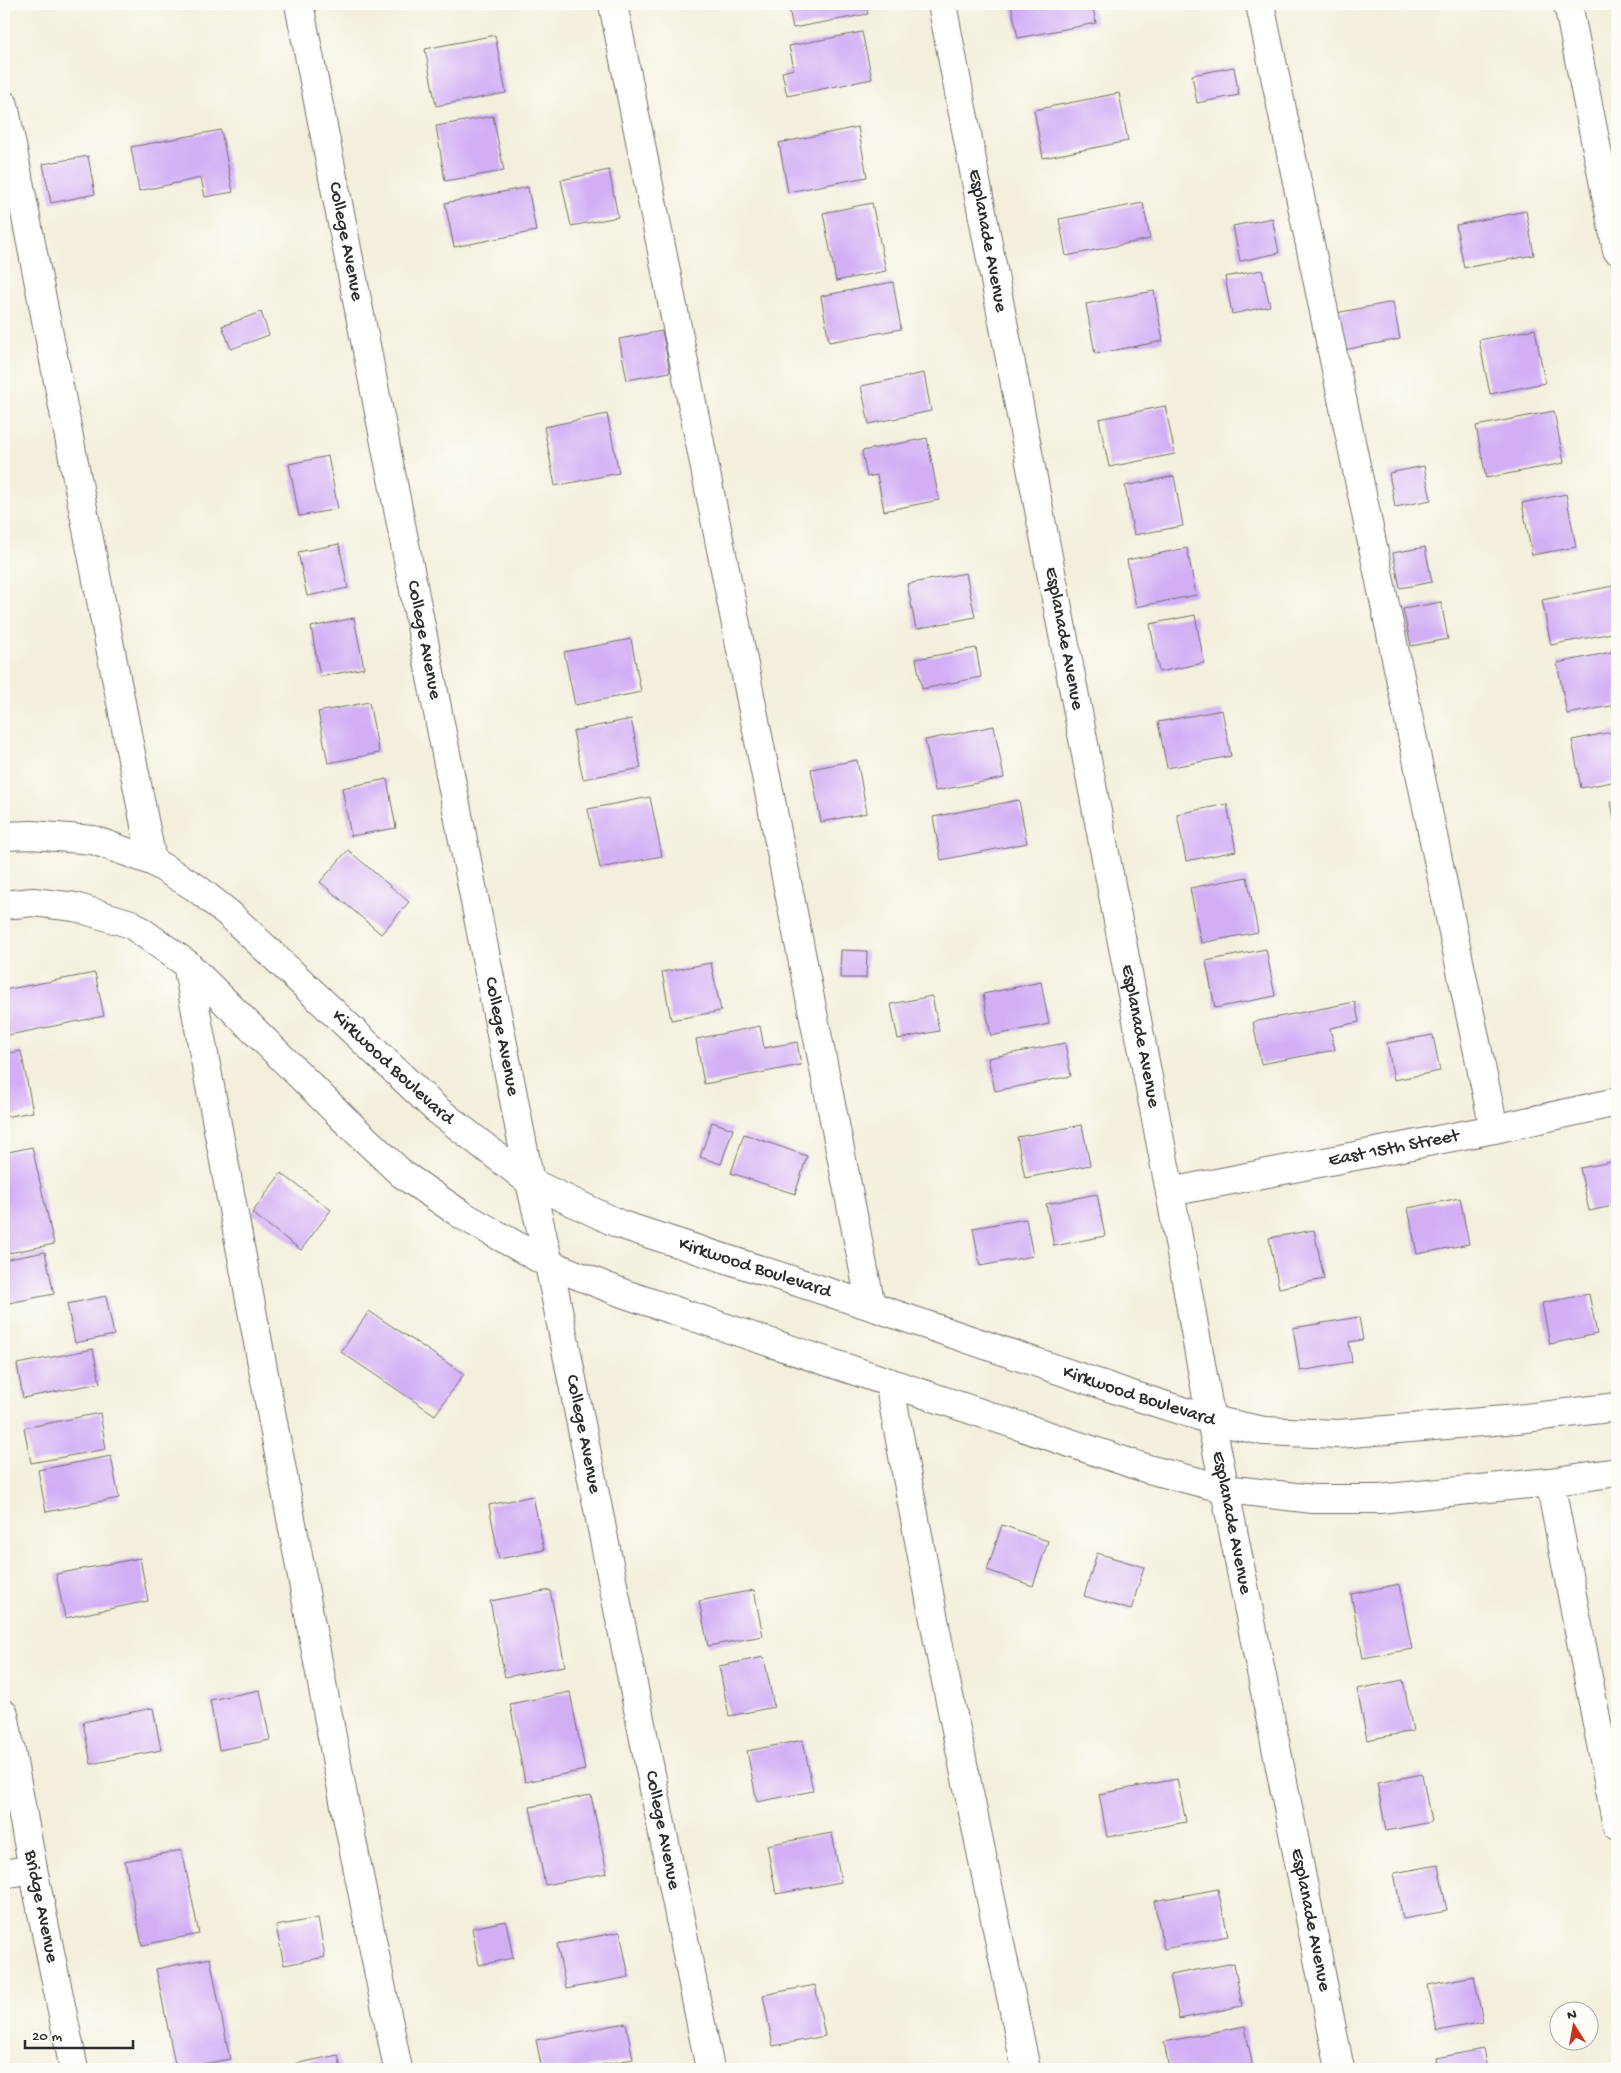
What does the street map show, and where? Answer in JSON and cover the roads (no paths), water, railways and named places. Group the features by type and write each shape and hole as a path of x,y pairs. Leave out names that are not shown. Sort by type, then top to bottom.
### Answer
{"street":[{"name":"College Avenue","path":"298,4 530,1182 549,1264 710,2069"},
{"path":"613,4 871,1306"},
{"name":"Esplanade Avenue","path":"942,4 1170,1192 1211,1420 1340,2069"},
{"path":"1260,4 1494,1129"},
{"path":"1568,4 1617,250"},
{"path":"4,105 152,861"},
{"name":"Kirkwood Boulevard","path":"4,836 32,835 93,840 152,861 196,888 228,913 436,1109 530,1182 619,1224 871,1306 1128,1394 1211,1420 1264,1431 1339,1434 1517,1419 1617,1407"},
{"path":"4,905 33,902 75,907 130,924 187,964 402,1174 462,1215 549,1264 625,1294 1148,1469 1226,1489 1313,1499 1379,1499 1550,1482 1617,1472"},
{"path":"187,964 345,1806 398,2069"},
{"name":"East 15th Street","path":"1170,1192 1494,1129 1617,1102"},
{"path":"889,1382 942,1662 1026,2069"},
{"path":"1550,1482 1617,1826"},
{"name":"Bridge Avenue","path":"4,1714 33,1869 74,2069"},
{"path":"4,1874 33,1869"}]}
